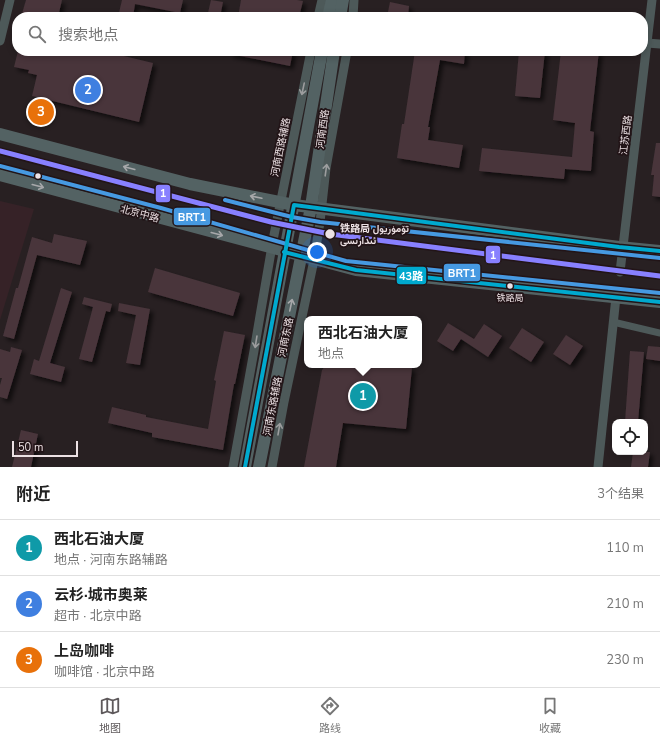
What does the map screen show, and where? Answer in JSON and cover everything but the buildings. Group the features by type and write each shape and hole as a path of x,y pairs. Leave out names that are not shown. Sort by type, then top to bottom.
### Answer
{"main road":[{"path":"329,12 332,0"},
{"path":"341,12 343,0"},
{"name":"河南西路","path":"294,205 321,56"},
{"name":"河南西路","path":"316,208 333,56"},
{"path":"0,134 190,184 294,205 623,247 660,250"},
{"name":"北京中路","path":"0,176 301,257 356,270 660,302"},
{"name":"河南东路","path":"245,467 294,205"},
{"name":"河南东路","path":"259,467 301,257 316,208"}],"street":[{"path":"0,41 10,0"},
{"path":"319,12 322,0"},
{"path":"353,12 354,0"},
{"name":"江苏西路","path":"648,34 652,0"},
{"path":"648,43 660,44"},
{"name":"河南西路辅路","path":"271,248 310,56"},
{"path":"316,208 326,168 346,56"},
{"name":"江苏西路","path":"620,272 645,56"},
{"name":"河南东路辅路","path":"272,467 314,260 316,208"},
{"path":"233,467 271,248"},
{"path":"598,467 616,297"},
{"path":"613,322 660,333"}],"shaded area":[{"path":"0,201 34,209 0,320"}],"transit line":[{"name":"1","path":"0,151 271,222 330,234 660,276"},
{"name":"BRT1","path":"0,166 161,208 346,261 660,293"},
{"name":"BRT1","path":"225,200 292,217 320,222 660,258"},
{"name":"43路","path":"245,467 294,205 660,251"},
{"name":"43路","path":"284,252 356,270 660,302"}],"place":[{"name":"云杉·城市奥莱","path":"88,90"},
{"name":"上岛咖啡","path":"41,112"},
{"name":"铁路局 تۆمۈريول ئىدارىسى","path":"330,234"},
{"name":"铁路局","path":"510,286"},
{"name":"西北石油大厦","path":"363,396"}]}
